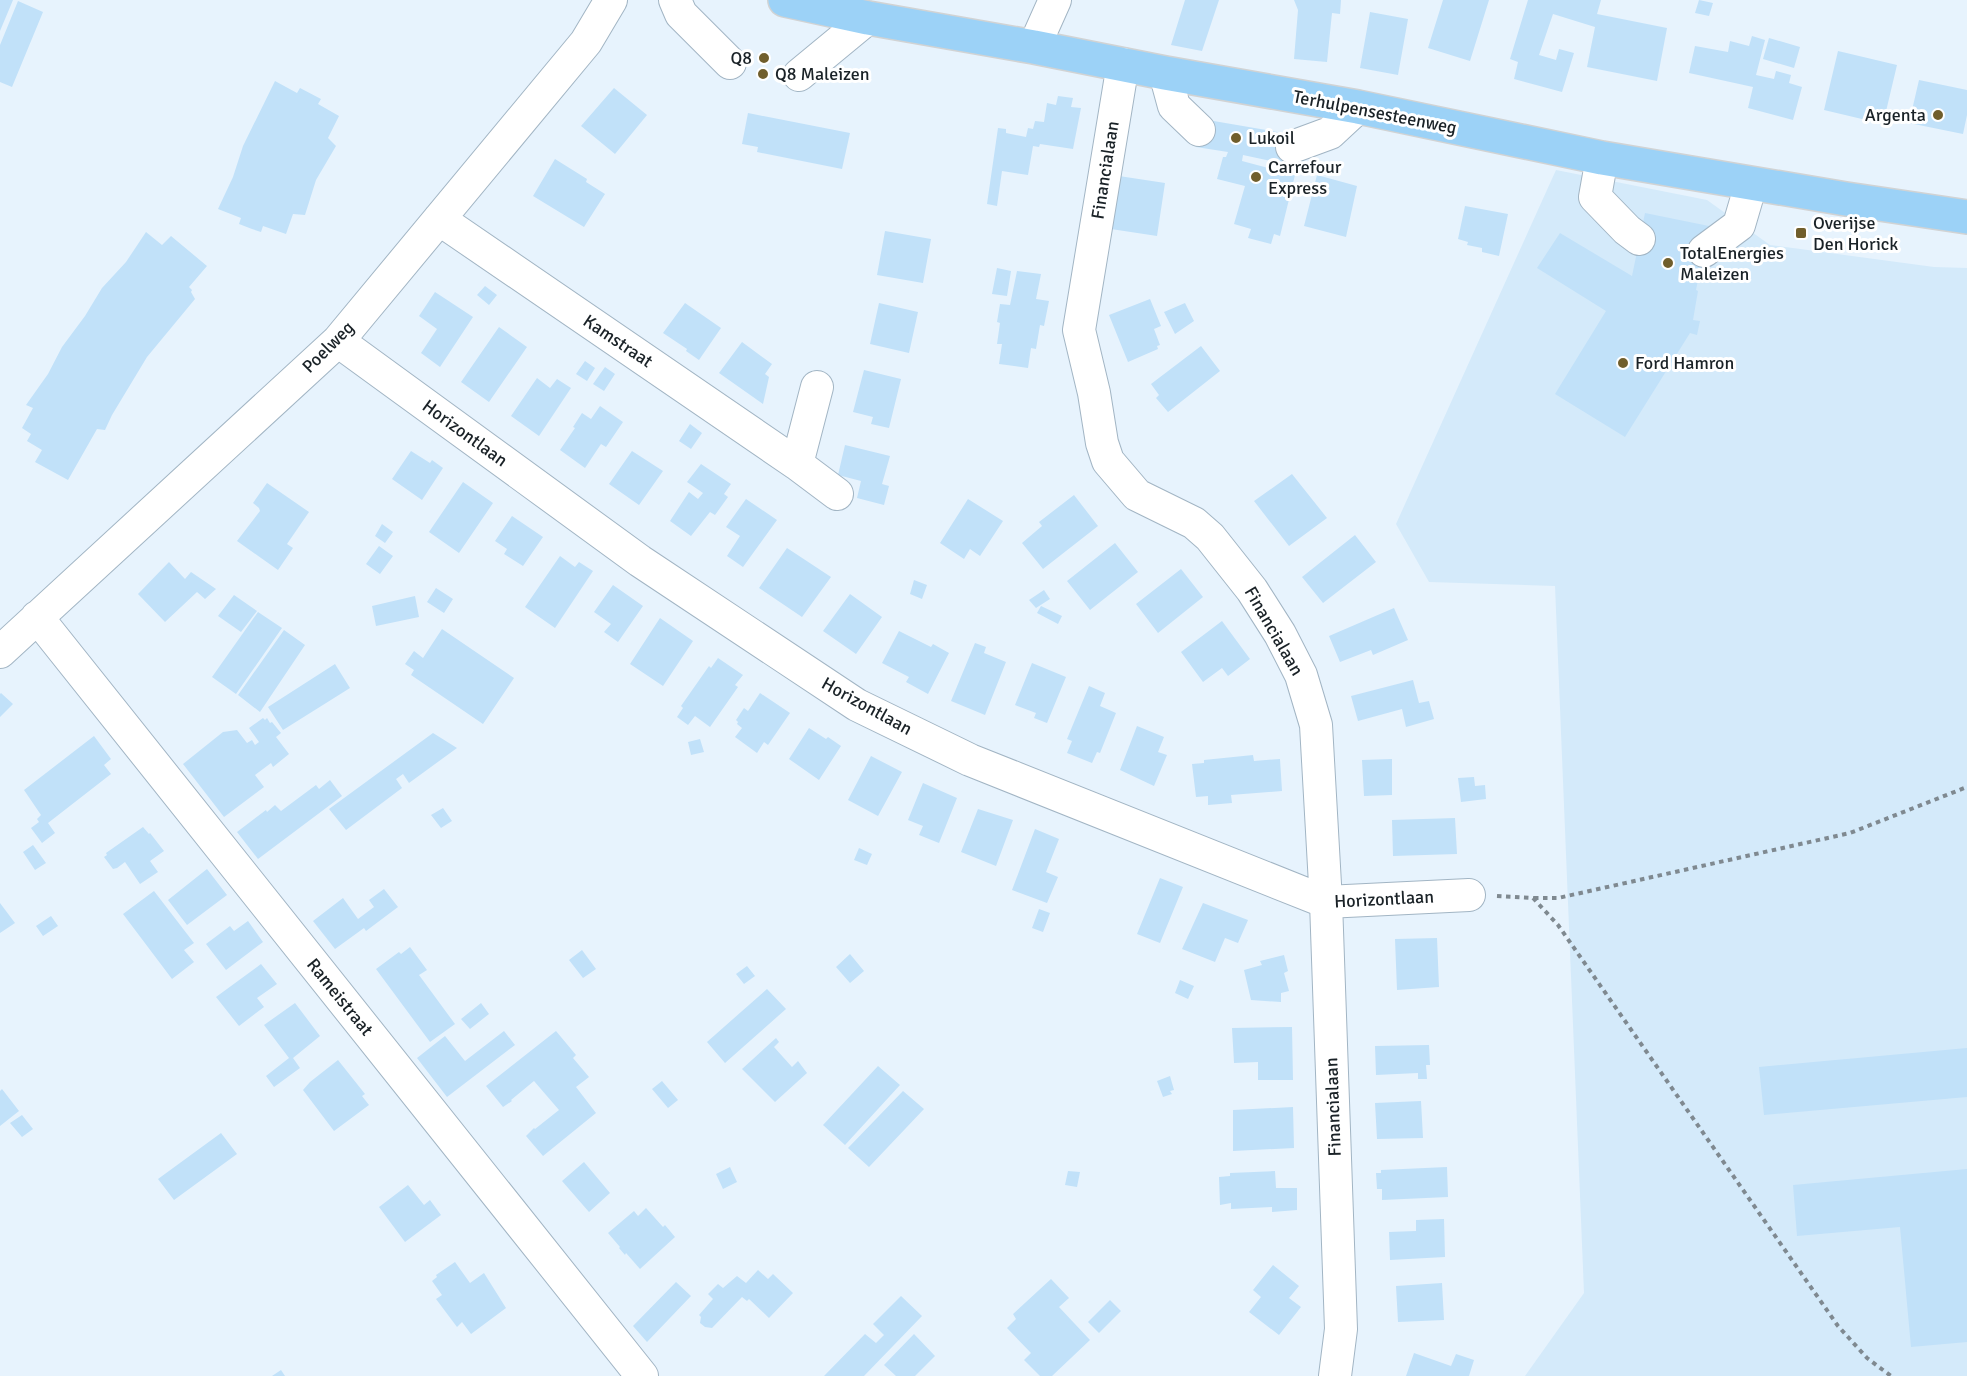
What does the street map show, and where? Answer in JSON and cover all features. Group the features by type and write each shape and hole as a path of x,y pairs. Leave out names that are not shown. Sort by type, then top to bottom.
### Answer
{"main road":[{"name":"Terhulpensesteenweg","path":"785,0 868,18 1358,107 1602,158 1751,184 1967,217"}],"street":[{"name":"Poelweg","path":"0,652 338,341 586,42 611,0"},
{"path":"675,0 681,14 730,63"},
{"path":"1034,47 1055,0"},
{"path":"799,75 868,18"},
{"name":"Financialaan","path":"1123,64 1079,330 1094,393 1102,443 1108,460 1137,495 1194,523 1210,537 1252,590 1280,634 1301,675 1316,725 1326,902 1341,1329 1335,1376"},
{"path":"1165,73 1174,106 1200,130"},
{"path":"1292,147 1330,134 1358,107"},
{"path":"1602,158 1595,196 1627,230 1639,239"},
{"path":"1704,251 1739,225 1751,184"},
{"name":"Kamstraat","path":"439,219 797,464 837,494"},
{"name":"Horizontlaan","path":"338,341 640,561 857,705 970,760 1326,902 1470,895"},
{"path":"797,464 817,387"},
{"name":"Rameistraat","path":"37,617 642,1376"}],"path":[{"path":"1470,895 1558,898 1850,833 1967,787"},
{"path":"1533,898 1558,925 1838,1326 1867,1358 1891,1376"}],"shaded area":[{"path":"1556,170 1707,200 1770,245 1934,267 1967,268 1967,1376 1525,1376 1584,1293 1555,586 1429,582 1396,524"}],"building":[{"path":"0,0 13,0 0,31"},
{"path":"1185,0 1219,0 1202,51 1171,45"},
{"path":"1294,0 1341,0 1340,14 1332,13 1327,62 1294,59 1298,10"},
{"path":"1443,0 1489,0 1470,61 1428,48"},
{"path":"1528,0 1601,0 1597,14 1667,28 1657,81 1587,67 1595,27 1553,14 1539,55 1556,60 1559,49 1574,53 1562,92 1514,79 1518,62 1510,59"},
{"path":"1699,0 1713,3 1709,16 1695,13"},
{"path":"18,1 43,12 12,87 0,82 0,45"},
{"path":"1370,12 1408,19 1398,75 1360,68"},
{"path":"1752,36 1765,40 1756,75 1774,79 1776,71 1791,75 1789,83 1802,87 1793,120 1748,108 1753,87 1689,73 1695,46 1728,52 1730,41 1749,46"},
{"path":"1769,38 1800,47 1794,68 1763,59"},
{"path":"1838,51 1897,65 1883,124 1824,110"},
{"path":"1919,80 1967,90 1967,115 1963,134 1909,123"},
{"path":"275,81 297,93 300,88 321,99 318,104 339,116 328,138 336,146 316,180 305,215 293,214 286,234 263,226 261,232 252,229 239,224 241,218 218,209 233,177 243,146"},
{"path":"614,88 647,115 615,154 581,126"},
{"path":"1058,96 1073,98 1071,107 1081,108 1073,149 1040,144 1039,147 1033,146 1028,175 1002,171 997,206 987,204 998,128 1006,129 1006,133 1026,137 1028,128 1033,129 1035,121 1044,122 1047,103 1056,105"},
{"path":"748,113 850,133 842,169 757,152 758,147 742,144"},
{"path":"1202,119 1295,135 1289,165 1243,155 1242,161 1295,175 1280,236 1274,234 1271,244 1248,238 1251,229 1234,224 1245,186 1217,179 1223,157 1226,157 1228,152 1196,147"},
{"path":"555,159 587,179 586,182 605,194 584,227 533,196"},
{"path":"1317,175 1357,186 1346,237 1304,226"},
{"path":"1119,176 1165,183 1157,236 1111,229"},
{"path":"1465,206 1508,214 1499,256 1482,252 1482,248 1467,245 1468,242 1458,239"},
{"name":"Ford Hamron","path":"1645,213 1709,226 1696,290 1698,291 1693,320 1700,321 1697,335 1690,333 1625,437 1555,394 1606,311 1537,268 1560,233 1632,276"},
{"path":"885,231 931,239 923,283 877,275"},
{"path":"146,232 162,245 171,236 207,266 189,287 195,299 147,357 105,430 97,429 68,480 35,462 42,450 27,441 31,434 22,428 33,408 26,405 102,288 126,262"},
{"path":"997,268 1011,271 1007,296 992,294"},
{"path":"1017,271 1041,274 1036,299 1049,301 1044,326 1040,325 1036,349 1031,348 1028,368 999,364 1002,344 997,344 1000,323 997,322 1000,304 1010,305"},
{"path":"485,286 497,295 489,305 477,295"},
{"path":"435,292 473,317 440,367 421,353 437,329 419,316"},
{"path":"1150,299 1161,326 1154,329 1160,345 1157,346 1158,349 1128,362 1109,315"},
{"path":"685,303 721,328 699,360 663,333"},
{"path":"879,303 918,312 909,353 870,344"},
{"path":"1185,303 1194,321 1175,334 1164,312"},
{"path":"499,327 527,347 489,402 461,382"},
{"path":"742,342 772,364 765,374 769,377 763,404 719,373"},
{"path":"1201,346 1220,371 1168,412 1156,398 1159,395 1151,384"},
{"path":"585,361 595,368 587,381 576,374"},
{"path":"605,367 615,374 604,391 593,384"},
{"path":"864,370 901,379 889,428 871,424 873,417 853,412"},
{"path":"537,378 550,388 557,379 571,388 539,436 511,416"},
{"path":"600,406 623,422 606,447 601,444 585,468 560,450 582,413 591,419"},
{"path":"690,424 702,433 691,449 679,441"},
{"path":"845,445 890,456 882,484 889,486 884,505 857,498 861,481 838,475"},
{"path":"411,451 430,463 432,460 443,468 422,500 392,479"},
{"path":"632,451 663,471 639,505 609,484"},
{"path":"701,464 731,484 724,494 728,497 715,515 710,512 691,536 670,521 689,492 698,499 703,493 687,482"},
{"path":"1292,474 1327,518 1289,546 1254,501"},
{"path":"463,482 493,503 459,553 429,532"},
{"path":"267,483 309,512 287,544 293,548 278,570 237,541 260,511 253,503"},
{"path":"1074,495 1098,526 1043,569 1022,543 1042,526 1039,522"},
{"path":"746,499 777,520 743,567 727,556 740,536 726,527"},
{"path":"968,499 1003,521 980,556 970,549 964,559 940,543"},
{"path":"512,516 543,537 523,566 504,554 507,549 495,541"},
{"path":"382,524 393,532 385,543 375,536"},
{"path":"1355,535 1376,562 1323,603 1302,577"},
{"path":"1115,543 1138,572 1090,610 1067,581"},
{"path":"379,546 393,556 380,574 366,564"},
{"path":"787,548 831,577 802,617 759,588"},
{"path":"560,556 575,567 579,562 593,571 555,628 525,607"},
{"path":"169,562 185,579 191,572 216,589 205,599 197,592 165,622 138,594"},
{"path":"1181,569 1203,597 1158,633 1136,604"},
{"path":"914,580 927,585 922,599 910,594"},
{"path":"613,585 643,606 618,642 604,632 611,624 594,612"},
{"path":"436,588 453,599 444,613 427,602"},
{"path":"1044,590 1050,599 1036,608 1029,600"},
{"path":"850,594 882,617 856,654 823,631"},
{"path":"234,595 257,611 241,632 218,616"},
{"path":"415,596 419,617 376,626 372,606"},
{"path":"1041,606 1062,616 1058,624 1037,613"},
{"path":"1394,608 1408,640 1373,655 1371,650 1340,662 1329,636"},
{"path":"258,612 282,628 236,694 212,677"},
{"path":"660,618 693,641 663,686 630,664"},
{"path":"1222,621 1250,659 1228,676 1222,668 1203,682 1181,652"},
{"path":"442,629 514,678 483,724 411,675 414,670 405,664 414,651 423,658"},
{"path":"284,630 305,645 260,712 238,695"},
{"path":"899,631 949,653 928,694 906,682 909,677 882,663"},
{"path":"975,643 986,647 984,653 1006,662 985,715 951,701"},
{"path":"718,658 743,675 735,685 738,687 710,727 695,716 688,725 677,717 683,708 681,706 709,666 711,668"},
{"path":"1032,663 1066,677 1047,723 1034,718 1036,713 1015,705"},
{"path":"335,664 350,688 283,730 268,707"},
{"path":"1413,680 1419,703 1429,701 1434,719 1406,727 1402,709 1358,721 1351,696"},
{"path":"1089,686 1105,693 1100,706 1116,713 1100,753 1097,752 1092,763 1067,753 1072,741 1067,739"},
{"path":"760,693 790,713 768,745 764,742 757,753 735,737 742,728 736,720 744,708 748,711"},
{"path":"0,694 13,704 0,717"},
{"path":"263,718 272,722 281,733 276,737 289,754 273,767 271,763 255,775 264,787 224,817 183,764 223,732 237,730 247,743 252,740 255,745 259,742 249,728"},
{"path":"1137,726 1164,737 1158,752 1167,755 1154,786 1120,770"},
{"path":"809,728 841,746 819,780 789,759"},
{"path":"433,733 457,748 409,783 403,774 396,779 402,788 346,830 329,809"},
{"path":"94,736 111,759 104,765 111,774 48,823 55,833 42,843 31,828 39,822 37,819 41,815 24,790"},
{"path":"700,739 704,752 691,755 688,742"},
{"path":"1253,755 1254,761 1280,759 1282,791 1231,795 1232,803 1208,805 1208,796 1196,797 1192,764 1204,763 1204,760"},
{"path":"871,756 902,772 878,816 848,800"},
{"path":"1392,759 1392,795 1364,796 1362,760"},
{"path":"1474,777 1475,786 1485,785 1486,799 1461,802 1458,778"},
{"path":"330,780 342,796 258,859 237,832 266,810 267,812 275,805 281,811 316,785 319,789"},
{"path":"923,783 957,798 939,843 919,835 923,826 908,820"},
{"path":"443,808 452,821 441,828 431,815"},
{"path":"978,809 1013,820 996,866 961,852"},
{"path":"1455,818 1457,854 1393,856 1392,820"},
{"path":"143,827 164,851 150,861 158,872 140,884 125,862 113,869 104,857 106,853"},
{"path":"1035,829 1059,839 1046,872 1058,877 1047,903 1012,890"},
{"path":"33,845 46,863 35,870 23,852"},
{"path":"859,848 872,854 867,865 854,860"},
{"path":"207,869 227,895 187,925 168,900"},
{"path":"1160,878 1183,887 1160,943 1137,934"},
{"path":"384,889 398,907 366,931 364,928 335,949 313,921 343,898 358,919 374,907 369,900"},
{"path":"154,891 194,943 184,950 194,962 172,979 123,914"},
{"path":"0,903 15,923 0,933"},
{"path":"1203,903 1248,920 1238,943 1225,938 1215,962 1182,949"},
{"path":"1039,909 1050,913 1043,932 1032,928"},
{"path":"51,916 58,926 43,936 36,926"},
{"path":"248,921 263,942 226,970 206,944 230,926 234,931"},
{"path":"1437,938 1439,987 1397,990 1395,939"},
{"path":"410,947 427,970 419,975 455,1024 430,1042 376,969"},
{"path":"582,950 596,969 583,978 569,960"},
{"path":"850,954 864,971 850,983 836,967"},
{"path":"1284,955 1288,971 1284,973 1289,991 1281,993 1281,1002 1251,1000 1244,970 1262,965 1260,961"},
{"path":"261,964 277,984 257,998 264,1007 239,1026 216,997"},
{"path":"747,966 755,976 744,984 736,974"},
{"path":"1180,980 1194,986 1188,999 1175,993"},
{"path":"767,989 786,1009 725,1063 707,1042"},
{"path":"295,1003 320,1036 293,1058 300,1068 274,1087 266,1076 289,1058 264,1025"},
{"path":"481,1003 489,1014 470,1029 461,1019"},
{"path":"1292,1027 1293,1080 1258,1080 1258,1062 1234,1063 1232,1028"},
{"path":"504,1031 515,1045 447,1097 417,1058 445,1036 465,1061"},
{"path":"556,1031 576,1055 573,1058 589,1077 576,1087 596,1113 543,1156 526,1136 559,1110 534,1081 503,1107 486,1086"},
{"path":"776,1038 779,1042 774,1047 792,1067 798,1061 807,1073 775,1102 742,1069"},
{"path":"1429,1045 1430,1065 1426,1065 1427,1079 1418,1079 1418,1073 1376,1075 1375,1046"},
{"path":"1967,1048 1967,1097 1764,1115 1759,1067"},
{"path":"338,1060 365,1094 362,1096 369,1105 334,1131 303,1090"},
{"path":"878,1066 900,1085 845,1145 823,1125"},
{"path":"1170,1076 1174,1090 1170,1091 1172,1094 1163,1097 1157,1081"},
{"path":"662,1081 678,1100 668,1108 652,1089"},
{"path":"2,1089 19,1111 0,1126 0,1091"},
{"path":"903,1091 924,1109 869,1167 848,1148"},
{"path":"1421,1101 1423,1138 1377,1139 1375,1103"},
{"path":"1293,1107 1294,1148 1233,1151 1233,1110"},
{"path":"22,1115 33,1129 22,1137 10,1123"},
{"path":"221,1133 237,1154 174,1200 158,1179"},
{"path":"584,1162 610,1193 589,1212 562,1181"},
{"path":"730,1167 737,1182 723,1189 716,1174"},
{"path":"1447,1167 1448,1197 1382,1200 1382,1189 1377,1189 1376,1173 1381,1173 1381,1170"},
{"path":"1967,1169 1967,1342 1911,1347 1900,1227 1797,1236 1793,1185"},
{"path":"1068,1171 1080,1172 1077,1187 1065,1185"},
{"path":"1275,1171 1276,1188 1297,1188 1297,1210 1272,1212 1272,1207 1231,1209 1231,1203 1220,1205 1219,1177 1230,1176 1230,1173"},
{"path":"408,1185 424,1205 430,1200 441,1215 405,1242 379,1207"},
{"path":"646,1208 675,1237 640,1269 626,1253 625,1255 608,1233 634,1211 638,1216"},
{"path":"1444,1219 1445,1257 1390,1260 1389,1232 1416,1231 1416,1220"},
{"path":"455,1262 470,1283 484,1273 506,1308 471,1334 462,1322 457,1327 436,1299 442,1295 432,1281 437,1277 436,1275"},
{"path":"1273,1265 1299,1286 1289,1298 1301,1307 1279,1335 1249,1312 1261,1297 1253,1290"},
{"path":"758,1270 768,1279 773,1274 793,1293 769,1318 749,1299 747,1301 742,1297 712,1328 700,1323 699,1315 713,1299 708,1294 718,1284 723,1288 737,1276 746,1283"},
{"path":"1051,1279 1069,1298 1059,1307 1090,1340 1052,1376 1040,1376 1024,1360 1031,1353 1007,1328 1016,1319 1013,1314"},
{"path":"676,1282 691,1296 647,1342 633,1326"},
{"path":"1442,1283 1444,1320 1398,1322 1396,1286"},
{"path":"901,1296 922,1316 864,1376 824,1376 865,1334 876,1343 884,1335 873,1324"},
{"path":"1110,1300 1121,1311 1099,1333 1088,1322"},
{"path":"914,1334 935,1356 915,1376 896,1376 884,1365"},
{"path":"1414,1353 1451,1366 1456,1354 1474,1360 1469,1376 1406,1376"},
{"path":"281,1370 285,1376 272,1376"}],"place":[{"name":"Q8","path":"764,58"},
{"name":"Q8 Maleizen","path":"763,74"},
{"name":"Argenta","path":"1938,115"},
{"name":"Lukoil","path":"1236,138"},
{"name":"Carrefour Express","path":"1256,177"},
{"name":"Overijse Den Horick","path":"1801,233"},
{"name":"TotalEnergies Maleizen","path":"1668,263"},
{"name":"Ford Hamron","path":"1623,363"}]}
